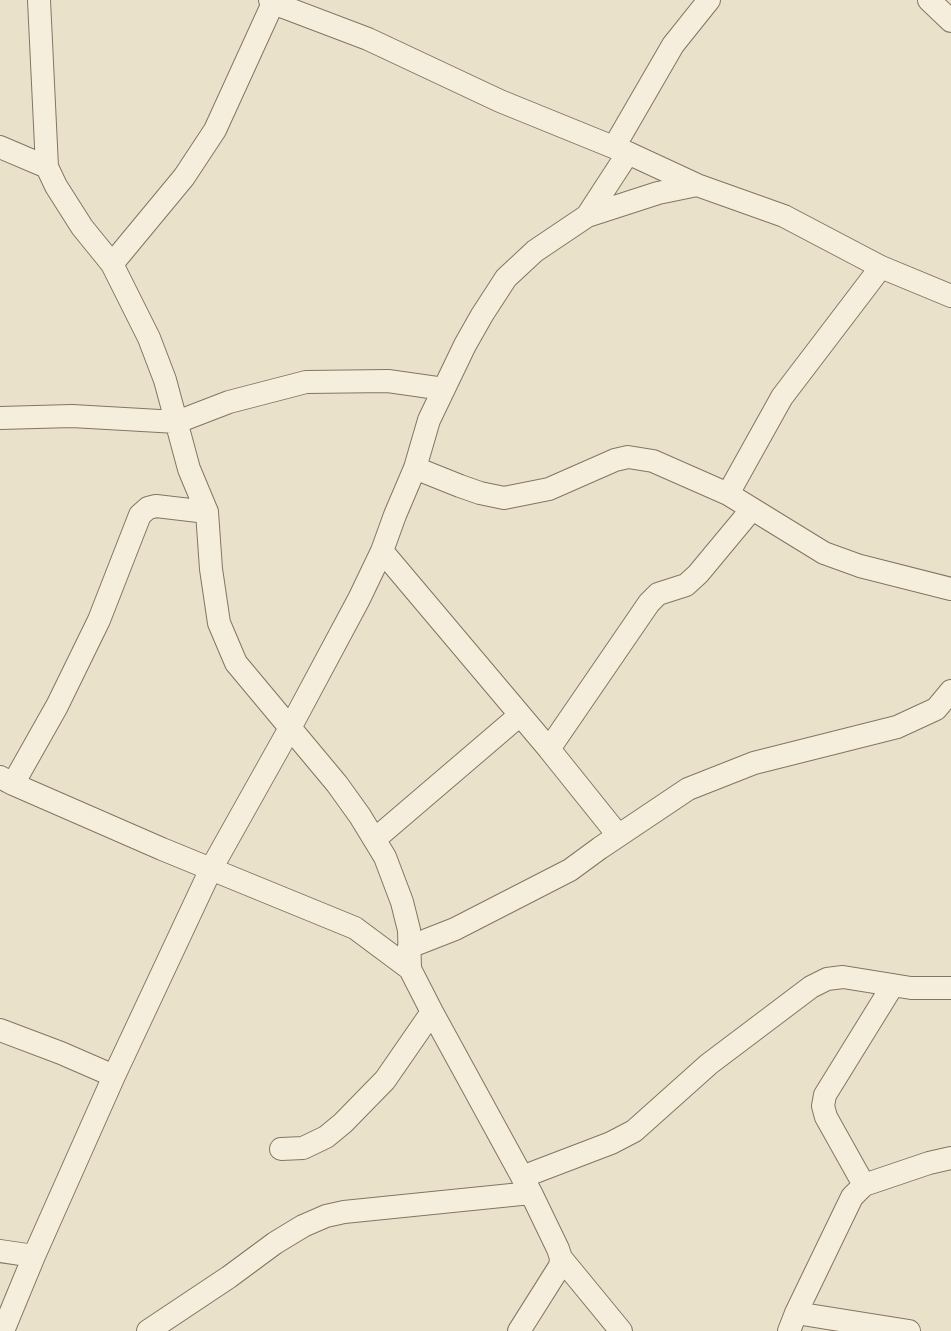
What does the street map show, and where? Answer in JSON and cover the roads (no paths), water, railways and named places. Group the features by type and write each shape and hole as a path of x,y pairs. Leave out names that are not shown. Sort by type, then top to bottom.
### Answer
{"street":[{"path":"39,0 47,167 56,186 82,227 112,264 149,338 165,380 178,422 189,469 207,512 211,570 219,623 236,663 337,784 360,816 385,857 402,902 409,930 410,969 526,1185 561,1258 621,1331"},
{"path":"588,216 673,45 709,0"},
{"path":"929,0 951,21"},
{"path":"112,264 184,177 216,130 272,2 368,39 500,101 621,150 697,185 784,216 881,267 951,296"},
{"path":"0,147 47,167"},
{"path":"3,1331 34,1256 114,1076 211,869 290,728 382,551 395,515 415,468 429,420 465,345 506,278 535,251 588,216 658,193 697,185"},
{"path":"728,494 782,397 881,267"},
{"path":"0,418 72,416 178,422 229,402 306,382 388,381 444,389"},
{"path":"415,468 480,493 504,498 549,489 615,460 628,457 653,461 728,494 824,554 860,566 951,589"},
{"path":"207,512 156,506 148,508 140,516 95,627 57,706 6,780 211,869 355,928 410,969"},
{"path":"549,749 649,603 658,594 686,585 698,574 752,509"},
{"path":"382,551 549,749 618,835"},
{"path":"409,947 455,929 570,870 618,835 688,789 754,763 897,727 936,709 951,691"},
{"path":"374,839 520,715"},
{"path":"148,1331 229,1277 275,1243 303,1226 326,1216 526,1185 611,1143 634,1131 709,1064 811,987 827,979 844,977 911,988 951,988"},
{"path":"864,1185 826,1117 823,1106 825,1095 893,985"},
{"path":"281,1149 303,1148 326,1137 343,1123 385,1080 432,1012"},
{"path":"0,1030 61,1053 114,1076"},
{"path":"909,1331 793,1322 852,1197 864,1185 929,1163 951,1158"},
{"path":"0,1251 34,1256"},
{"path":"519,1331 560,1266 561,1258"}]}
